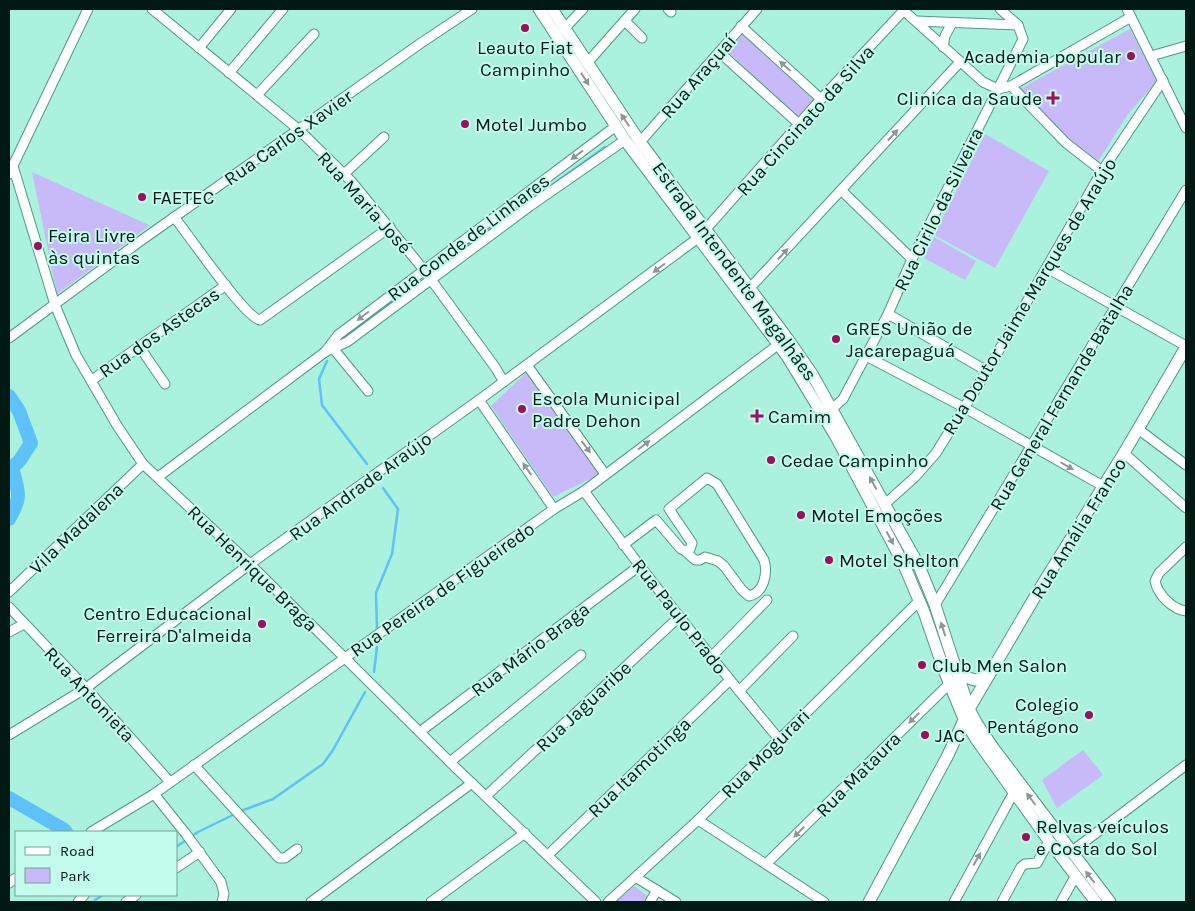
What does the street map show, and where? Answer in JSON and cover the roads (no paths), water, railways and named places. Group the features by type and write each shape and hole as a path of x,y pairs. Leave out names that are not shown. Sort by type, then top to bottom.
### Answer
{"main road":[{"name":"Estrada Intendente Magalhães","path":"539,9 625,140 698,238 812,374 919,566 935,605 959,675 967,714 976,739 1049,841 1096,902"},
{"name":"Estrada Intendente Magalhães","path":"552,9 640,142 749,289 783,341 806,387 904,565 920,600 949,684 967,714 1110,902"},
{"name":"Rua Amália Franco","path":"869,902 989,675 1124,453 1186,346"},
{"path":"959,675 975,680 989,675"},
{"path":"955,741 976,739"}],"street":[{"path":"11,170 88,9"},
{"path":"199,48 231,9"},
{"path":"230,73 283,9"},
{"name":"Rua Carlos Xavier","path":"9,338 174,217 472,9"},
{"path":"564,29 583,9"},
{"path":"587,62 635,9"},
{"name":"Rua Araçuaí","path":"640,142 757,9"},
{"path":"1000,9 1018,25"},
{"name":"Rua Maria José","path":"155,10 298,130 344,174 390,227 431,279 504,382"},
{"path":"903,10 983,82 998,89 1011,86 1129,13 1186,128"},
{"name":"Rua Cincinato da Silva","path":"706,230 821,99 903,10"},
{"path":"625,21 642,38"},
{"path":"916,21 1018,25"},
{"path":"943,46 945,36 952,23"},
{"name":"Rua Cirilo da Silveira","path":"832,408 843,399 866,356 888,314 912,259 998,89 1022,46 1022,32 1018,25"},
{"path":"741,26 821,99"},
{"path":"256,96 314,34"},
{"path":"1151,56 1186,46"},
{"path":"719,52 799,124"},
{"path":"749,289 960,62"},
{"name":"Rua Doutor Jaime Marques de Araújo","path":"885,504 927,464 965,408 1102,171 1163,80"},
{"path":"1011,86 1066,143 1102,171"},
{"name":"Rua Conde de Linhares","path":"330,349 338,335 616,126"},
{"path":"344,174 384,137"},
{"name":"Rua Conde de Linhares","path":"158,477 330,349 347,342 530,206 625,140"},
{"name":"Rua Henrique Braga","path":"11,170 55,305 76,354 118,428 143,464 250,564 421,731 450,762 596,902"},
{"name":"Rua General Fernande Batalha","path":"935,605 1186,190"},
{"path":"842,191 912,259"},
{"path":"174,217 226,285 257,320 264,318 390,227"},
{"name":"Rua Andrade Araújo","path":"9,735 86,688 250,564 504,382 698,238 706,230"},
{"path":"1047,268 1186,346"},
{"name":"Rua dos Astecas","path":"92,380 226,285"},
{"path":"888,314 987,371"},
{"name":"Rua Pereira de Figueiredo","path":"93,831 154,794 554,509 584,491 783,341"},
{"path":"139,346 165,384"},
{"path":"330,349 368,391"},
{"path":"866,356 965,408 1103,486"},
{"path":"527,365 605,474"},
{"path":"479,400 554,509"},
{"path":"1138,429 1186,465"},
{"path":"1124,453 1186,508"},
{"name":"Vila Madalena","path":"9,592 143,464"},
{"path":"623,545 707,478 713,480 764,560 767,568 761,588 754,595 748,596 718,561 705,557 695,560 686,551 681,549 656,520"},
{"name":"Rua Paulo Prado","path":"584,491 679,617 779,739"},
{"path":"669,510 692,543 690,549 686,551"},
{"path":"1186,547 1159,573 1155,581 1158,590 1169,603 1179,610 1186,611"},
{"name":"Rua Mário Braga","path":"421,731 639,566"},
{"path":"711,656 767,600"},
{"name":"Rua Mogurari","path":"608,902 637,878 698,820 920,600"},
{"name":"Rua Antonieta","path":"9,607 86,688 170,782"},
{"name":"Rua Jaguaribe","path":"486,796 679,617"},
{"path":"9,632 24,624"},
{"path":"739,691 793,636"},
{"path":"450,762 581,654"},
{"name":"Rua Itamotinga","path":"548,855 730,680"},
{"name":"Rua Mataura","path":"766,864 949,684"},
{"path":"1071,852 1186,764"},
{"path":"194,765 279,858 286,858 297,849"},
{"path":"311,902 472,783"},
{"path":"954,902 1014,792"},
{"path":"154,794 198,849 221,882 224,894 222,902"},
{"path":"698,820 824,902"},
{"path":"431,902 525,833"},
{"path":"1002,902 1021,867 1025,864 1037,864 1049,841"},
{"path":"178,866 198,849"},
{"path":"1061,902 1076,875"},
{"path":"637,878 676,902"},
{"path":"650,902 657,890"}],"waterway":[{"path":"433,270 605,147"},
{"path":"341,340 415,283"},
{"path":"327,361 319,379 322,405 367,464"},
{"path":"9,396 19,411 31,443 20,460 12,468 18,500 9,519"},
{"path":"377,631 376,593 392,554 398,509 383,488"},
{"path":"374,672 377,647"},
{"path":"178,846 198,832 241,811 273,799 323,764 333,750 365,692"},
{"path":"9,798 65,831"},
{"path":"95,900 101,896"}],"place":[{"name":"Leauto Fiat Campinho","path":"525,28"},
{"name":"Academia popular","path":"1131,56"},
{"name":"Clinica da Saude","path":"1053,98"},
{"name":"Motel Jumbo","path":"465,124"},
{"name":"FAETEC","path":"142,197"},
{"name":"Feira Livre às quintas","path":"38,246"},
{"name":"GRES União de Jacarepaguá","path":"836,339"},
{"name":"Escola Municipal Padre Dehon","path":"522,409"},
{"name":"Camim","path":"757,416"},
{"name":"Cedae Campinho","path":"771,460"},
{"name":"Motel Emoções","path":"801,515"},
{"name":"Motel Shelton","path":"829,560"},
{"name":"Centro Educacional Ferreira D'almeida","path":"262,624"},
{"name":"Club Men Salon","path":"922,665"},
{"name":"Colegio Pentágono","path":"1089,715"},
{"name":"JAC","path":"925,735"},
{"name":"Relvas veículos e Costa do Sol","path":"1026,837"}]}
